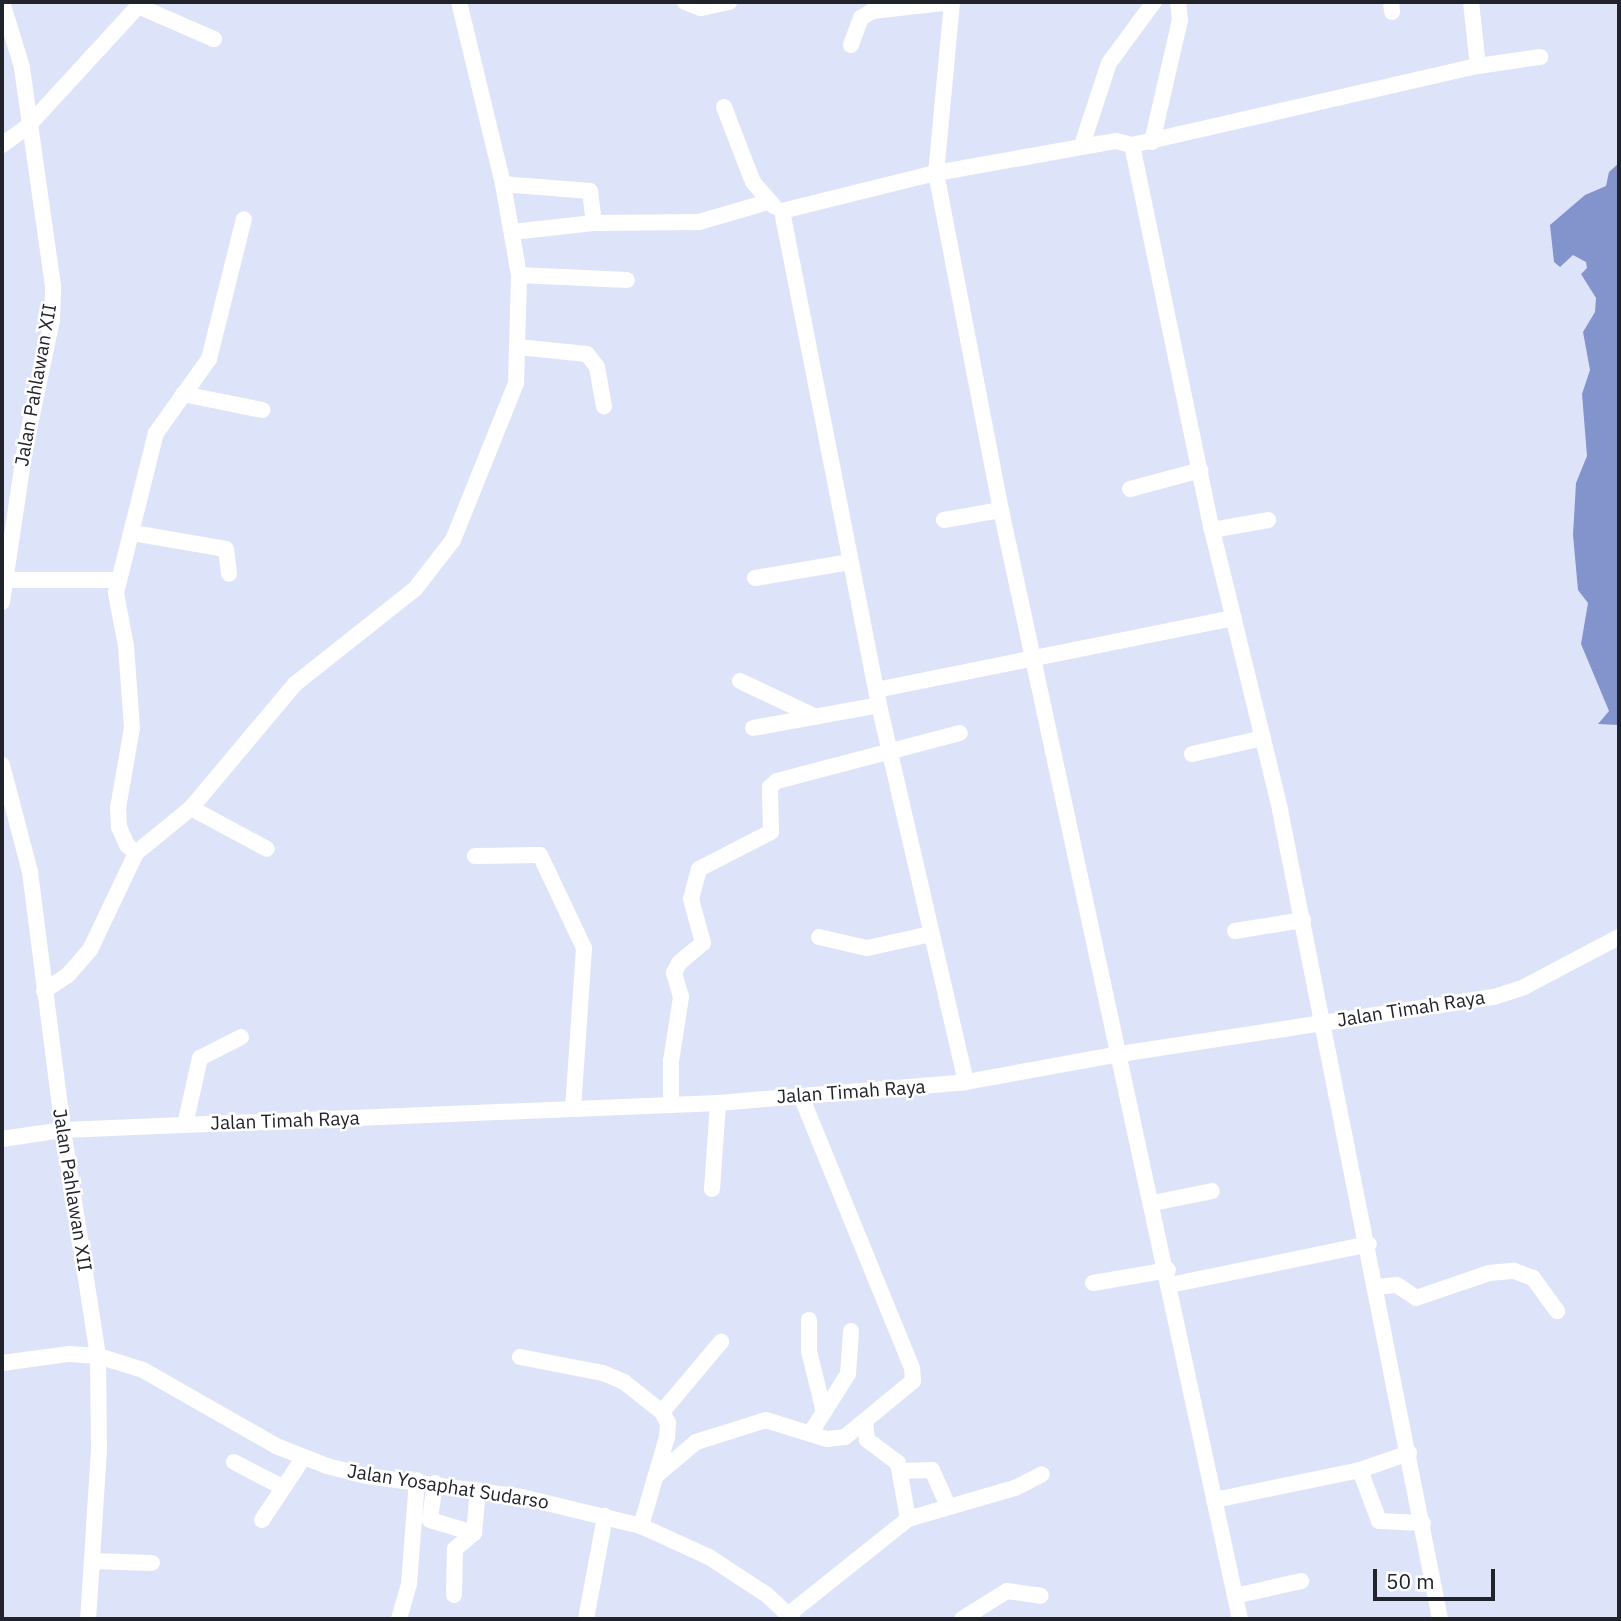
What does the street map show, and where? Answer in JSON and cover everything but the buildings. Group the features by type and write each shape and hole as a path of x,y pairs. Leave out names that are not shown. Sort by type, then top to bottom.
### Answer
{"street":[{"name":"Jalan Pahlawan XII","path":"2,2 22,67 28,126 47,230 52,320 3,580 2,602"},
{"path":"44,991 68,975 90,950 136,853 191,808 295,684 415,589 453,540 511,402 518,347 519,275 503,184 459,2"},
{"path":"685,2 701,8 729,2"},
{"path":"851,45 861,18 872,10 952,2 936,173 1001,510 1153,1203 1240,1619"},
{"path":"1082,145 1109,62 1154,2"},
{"path":"1152,142 1180,20 1178,2"},
{"path":"1471,2 1478,66"},
{"path":"2,145 28,126 140,4 214,38"},
{"path":"782,211 936,173 1082,145 1116,141 1132,145 1152,142 1478,66 1540,57"},
{"path":"723,107 753,182 768,202 782,211 889,749 967,1082"},
{"path":"1132,145 1212,530 1263,738 1303,920 1369,1244 1440,1619"},
{"path":"503,184 590,191 594,223"},
{"path":"512,232 594,223 699,222 768,202"},
{"path":"136,853 123,839 118,808 132,728 126,646 116,593 133,533 140,483 156,433 209,359 244,219"},
{"path":"519,275 626,280"},
{"path":"518,347 587,354 597,368 604,406"},
{"path":"183,394 262,410"},
{"path":"1130,489 1201,470"},
{"path":"944,520 1001,510"},
{"path":"1212,530 1268,520"},
{"path":"133,533 226,549 229,574"},
{"path":"755,578 850,562"},
{"path":"3,580 119,580"},
{"path":"753,728 816,716 878,697 1033,661 1234,618"},
{"path":"740,681 816,716"},
{"path":"671,1105 671,1061 681,1000 674,973 679,963 703,943 691,892 699,869 771,832 770,790 774,783 889,749 960,733"},
{"path":"1192,754 1263,738"},
{"name":"Jalan Pahlawan XII","path":"2,765 30,872 62,1130 99,1356 99,1450 88,1619"},
{"path":"191,808 267,849"},
{"path":"475,856 540,855 584,948 573,1108"},
{"path":"1235,931 1303,920"},
{"path":"819,937 867,948 931,934"},
{"name":"Jalan Timah Raya","path":"2,1139 62,1130 718,1103 967,1082 1119,1054 1494,997 1524,987 1619,937"},
{"path":"185,1125 200,1058 241,1037"},
{"path":"656,1476 696,1441 766,1420 810,1434 839,1438 864,1423 910,1387 914,1374 801,1096"},
{"path":"712,1189 718,1103"},
{"path":"1153,1203 1212,1191"},
{"path":"1093,1283 1169,1278 1369,1244"},
{"path":"1377,1287 1397,1285 1416,1298 1489,1273 1514,1271 1533,1278 1557,1311"},
{"path":"809,1320 810,1351 823,1408"},
{"path":"810,1434 823,1408 850,1368 851,1331"},
{"path":"662,1412 721,1342"},
{"name":"Jalan Yosaphat Sudarso","path":"2,1363 69,1354 99,1356 143,1370 303,1458 367,1476 417,1480 478,1490 641,1526 709,1557 791,1617"},
{"path":"520,1357 603,1373 624,1382 662,1412 668,1431 641,1526"},
{"path":"864,1423 867,1440 896,1460 908,1520"},
{"path":"1216,1500 1360,1470 1409,1452"},
{"path":"262,1520 303,1458"},
{"path":"234,1462 282,1487"},
{"path":"900,1471 932,1470 948,1506"},
{"path":"1360,1470 1379,1521 1423,1523"},
{"path":"791,1617 908,1520 1015,1488 1042,1474"},
{"path":"399,1619 409,1584 417,1480"},
{"path":"435,1483 430,1520 474,1533"},
{"path":"454,1595 456,1548 474,1533 478,1490"},
{"path":"586,1619 605,1516"},
{"path":"92,1561 152,1563"},
{"path":"1235,1596 1301,1581"},
{"path":"962,1619 1007,1591 1041,1596"}],"water":[{"path":"1619,163 1619,725 1598,724 1609,711 1581,644 1588,603 1578,590 1573,535 1576,483 1587,456 1582,394 1590,370 1583,332 1595,312 1596,298 1581,274 1587,268 1586,262 1573,255 1560,267 1554,262 1550,225 1585,195 1606,186 1609,172"}]}
